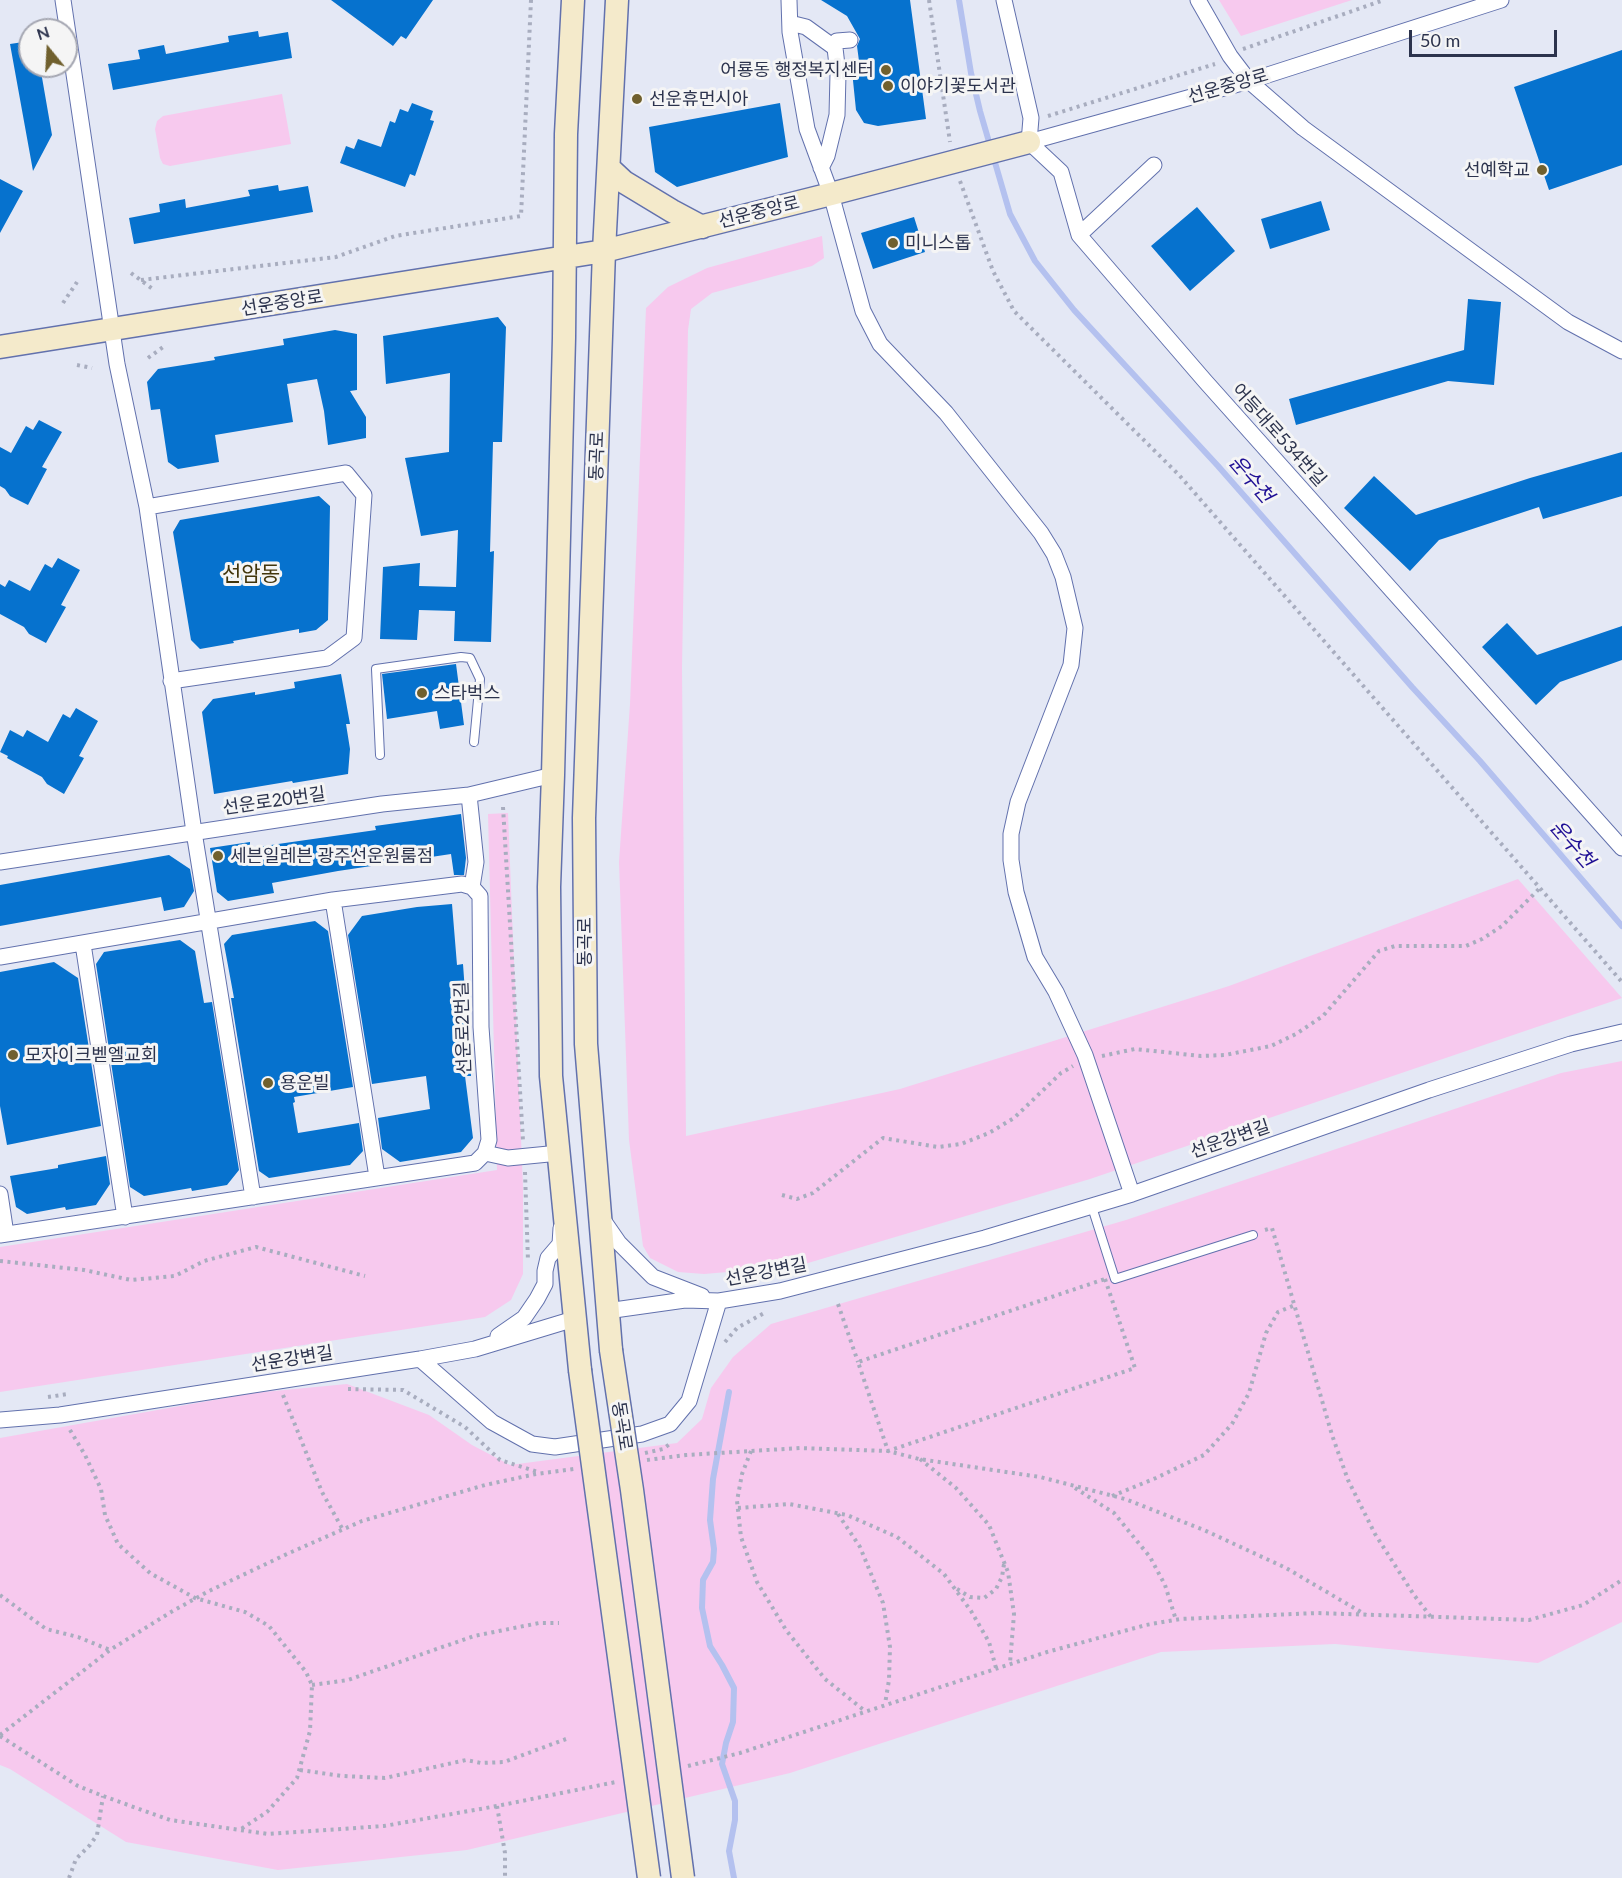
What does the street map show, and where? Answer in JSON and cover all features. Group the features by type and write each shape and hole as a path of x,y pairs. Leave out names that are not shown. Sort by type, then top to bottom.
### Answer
{"main road":[{"name":"동곡로","path":"573,0 566,134 564,338 549,887 551,1077 580,1370 649,1878"},
{"name":"동곡로","path":"617,0 604,251 585,818 586,1044 611,1350 634,1502 683,1878"},
{"name":"선운중앙로","path":"0,347 604,251 1025,143"},
{"path":"609,168 624,182 702,227"}],"street":[{"path":"63,0 111,331 147,507 194,832 253,1197"},
{"path":"789,0 797,78 807,129 831,194 863,310 880,344 946,413 1041,534 1054,554 1063,577 1075,628 1071,664 1018,802 1011,834 1011,860 1016,892 1035,957 1056,992 1085,1055 1132,1194"},
{"path":"1004,0 1031,118 1025,143"},
{"path":"1198,0 1230,56 1249,81 1303,128 1558,315 1622,351"},
{"name":"선운중앙로","path":"1025,143 1249,81 1501,0"},
{"path":"790,23 806,27 835,48"},
{"path":"821,168 827,156 837,115 838,74 835,48 837,41 850,40"},
{"name":"어등대로534번길","path":"1025,143 1060,172 1078,235 1197,372 1622,848"},
{"path":"1078,235 1154,165"},
{"path":"147,507 346,473 364,495 354,638 327,658 171,681"},
{"name":"선운로20번길","path":"0,862 382,804 469,795 553,775"},
{"path":"0,957 333,900 462,884 472,887 476,862 469,795"},
{"name":"선운로2번길","path":"472,887 480,896 481,1028 489,1140 485,1153"},
{"path":"333,900 377,1177"},
{"path":"83,944 125,1217"},
{"name":"선운강변길","path":"0,1419 60,1415 278,1390 420,1359 492,1422 532,1444 555,1447 642,1434 670,1424 689,1401 719,1301 780,1291 985,1238 1092,1207 1429,1090 1571,1044 1622,1032"},
{"path":"0,1194 3,1235 475,1163 485,1153 508,1158 559,1153"},
{"path":"475,1349 510,1330 524,1318 537,1299 545,1284 548,1258 560,1244 563,1189"},
{"path":"599,1215 619,1243 653,1277 694,1294 719,1301"},
{"path":"607,1311 685,1300 719,1301"},
{"path":"420,1359 475,1349 574,1319"}],"lane":[{"path":"380,755 376,669 461,657 470,658 480,679 474,742"},
{"path":"1092,1207 1115,1279 1253,1235"}],"path":[{"path":"141,280 336,257 395,236 520,216 531,0"},
{"path":"928,0 959,160 993,270 1014,311 1179,476 1622,982"},
{"path":"1031,118 1210,67 1248,46 1384,0"},
{"path":"131,273 154,290"},
{"path":"63,303 76,282"},
{"path":"148,358 166,345"},
{"path":"77,365 92,368"},
{"path":"503,807 524,1156 528,1263"},
{"path":"1105,1067 1101,1056 1135,1049 1201,1056 1225,1055 1271,1046 1296,1034 1323,1016 1379,951 1395,946 1466,946 1502,926 1540,888"},
{"path":"783,1195 797,1199 813,1193 882,1138 938,1147 961,1144 989,1133 1014,1118 1068,1068"},
{"path":"1253,1235 1272,1228 1332,1435 1348,1480 1375,1534 1431,1617"},
{"path":"0,1262 84,1270 131,1280 175,1276 204,1261 256,1246 365,1276"},
{"path":"858,1362 1105,1279 1135,1368 888,1451"},
{"path":"838,1305 888,1451"},
{"path":"1111,1496 1204,1455 1232,1424 1249,1393 1266,1333 1278,1312 1295,1305"},
{"path":"719,1350 737,1328 766,1312"},
{"path":"346,1389 403,1390 465,1427 500,1460 541,1473"},
{"path":"278,1390 294,1394"},
{"path":"278,1390 322,1492 343,1530"},
{"path":"79,1425 68,1427 85,1455 101,1489 105,1515 118,1544 150,1573 195,1598 245,1612 269,1626 306,1672 312,1685 310,1731 297,1778 267,1812 240,1830"},
{"path":"641,1454 663,1449 672,1442"},
{"path":"642,1460 800,1448 888,1451 919,1459 1040,1478 1125,1499 1204,1530 1286,1568 1367,1615"},
{"path":"751,1451 742,1474 737,1501 741,1537 757,1582 786,1630 825,1679 865,1711"},
{"path":"919,1459 956,1488 989,1525 1008,1572 1014,1614 1010,1664"},
{"path":"575,1468 541,1473 474,1489 362,1521 195,1598 110,1650 0,1735 78,1786 103,1796 170,1820 268,1834 384,1826 624,1780"},
{"path":"1072,1486 1114,1513 1150,1557 1166,1585 1176,1620"},
{"path":"738,1508 789,1504 847,1515 897,1537 944,1574 954,1587 971,1611 988,1642 996,1668"},
{"path":"837,1514 860,1547 883,1603 890,1647 889,1680 885,1704"},
{"path":"954,1587 970,1597 984,1598 996,1589 1002,1577 1004,1562"},
{"path":"679,1768 740,1753 996,1668 1135,1628 1176,1620 1317,1613 1529,1620 1583,1605 1622,1580"},
{"path":"0,1595 46,1629 78,1637 110,1650"},
{"path":"312,1685 348,1680 474,1636 539,1623 559,1623"},
{"path":"300,1770 342,1776 385,1778 466,1760 481,1763 504,1762 566,1739"},
{"path":"69,1878 76,1859 97,1835 103,1796"},
{"path":"497,1806 505,1853 505,1878"}],"shaded area":[{"path":"1219,0 1352,0 1241,36"},
{"path":"282,94 291,144 170,166 163,164 155,129 157,121 163,116"},
{"path":"822,236 824,258 812,266 712,293 691,309 688,330 682,668 686,1136 900,1089 1229,986 1518,879 1622,998 1090,1179 798,1266 704,1274 678,1272 650,1258 643,1246 629,1140 619,862 630,704 646,308 668,287 707,268"},
{"path":"508,813 523,1188 523,1274 511,1300 485,1317 0,1392 0,1247 497,1170 488,814"},
{"path":"1622,1061 1622,1622 1538,1663 1335,1644 1161,1652 790,1773 467,1850 278,1870 126,1842 10,1769 0,1765 0,1438 253,1393 347,1384 429,1415 472,1445 510,1465 677,1443 702,1419 711,1388 733,1357 771,1324 1126,1220 1561,1073"}],"building":[{"path":"331,0 433,0 406,39 401,36 393,46"},
{"name":"이야기꽃도서관","path":"821,0 910,0 926,119 878,126 864,123 856,110 851,61 859,61 857,46 860,39 847,16"},
{"path":"258,31 259,37 288,32 292,58 113,90 108,64 140,59 138,50 164,45 166,54 229,42 228,36"},
{"path":"18,43 18,78 42,78 52,135 33,171 10,44"},
{"path":"1622,50 1622,165 1549,190 1514,87"},
{"path":"412,103 433,111 430,120 434,121 415,176 410,174 405,187 340,163 346,146 354,149 358,139 381,147 390,121 395,123 400,109 408,112"},
{"path":"780,103 788,157 677,187 655,172 649,127"},
{"path":"0,179 23,191 0,233"},
{"path":"278,185 279,191 308,186 313,212 134,244 129,218 160,212 159,204 185,199 186,208 250,196 248,190"},
{"path":"1321,201 1330,230 1270,249 1261,219"},
{"path":"1197,207 1235,251 1190,291 1151,246"},
{"name":"미니스톱","path":"914,217 925,252 873,269 861,233"},
{"path":"1468,299 1501,302 1494,385 1448,381 1296,425 1289,399 1464,350"},
{"path":"498,317 506,327 502,442 493,442 490,552 494,551 491,642 454,641 455,611 419,610 417,640 380,639 383,567 420,563 419,586 456,587 458,530 421,536 405,458 449,452 450,373 386,384 383,336"},
{"path":"335,330 357,334 357,390 350,391 366,417 366,438 328,445 317,379 287,384 293,422 215,435 219,462 178,469 168,462 160,409 151,410 147,382 158,369 215,360 214,357 284,345 283,339"},
{"path":"39,420 62,432 42,467 47,469 28,505 10,496 0,486 0,447 11,453 26,426 33,430"},
{"path":"1622,452 1622,496 1543,519 1539,507 1439,540 1410,571 1344,508 1374,476 1416,515 1530,478"},
{"path":"319,496 330,506 328,620 316,630 299,633 299,629 200,649 191,640 173,532 180,520"},
{"path":"58,558 80,570 61,605 66,607 46,643 29,634 24,627 0,614 0,584 5,587 9,580 30,591 45,564 52,568"},
{"path":"1507,623 1537,655 1622,626 1622,660 1560,682 1536,705 1482,647"},
{"name":"스타벅스","path":"456,664 464,725 440,729 437,711 387,719 382,674"},
{"path":"341,674 350,724 346,724 350,749 348,774 214,794 202,712 213,699 295,688 294,682"},
{"path":"76,708 98,721 79,756 84,758 64,794 47,784 42,777 0,752 10,730 23,737 27,730 48,742 63,714 70,718"},
{"path":"461,814 466,858 464,875 454,875 451,854 272,883 274,893 228,901 217,892 210,848 250,842 250,848 376,830 375,826"},
{"path":"169,855 190,869 194,891 184,907 164,911 161,897 0,926 0,885"},
{"path":"452,904 457,965 463,964 471,1076 465,1076 473,1138 461,1152 400,1162 382,1149 378,1118 430,1109 426,1076 372,1084 348,935 362,916"},
{"path":"315,921 328,931 353,1087 294,1097 298,1133 359,1123 363,1151 350,1165 269,1178 259,1171 224,944 232,935"},
{"path":"180,940 195,951 204,1003 212,1002 239,1170 227,1185 144,1196 130,1187 96,964 104,952"},
{"path":"54,962 78,978 101,1126 7,1145 0,1106 0,972"},
{"path":"106,1156 110,1184 96,1205 66,1210 65,1207 27,1214 16,1207 10,1176 58,1168 58,1165"}],"waterway":[{"name":"운수천","path":"959,0 980,111 1010,214 1035,261 1074,310 1218,466 1480,761 1622,926"},
{"path":"729,1392 713,1479 710,1520 714,1549 713,1562 703,1580 702,1608 710,1646 734,1688 733,1722 722,1764 735,1801 735,1820 729,1851 734,1878"}],"place":[{"name":"어룡동 행정복지센터","path":"886,70"},
{"name":"이야기꽃도서관","path":"888,86"},
{"name":"선운휴먼시아","path":"637,99"},
{"name":"선예학교","path":"1542,170"},
{"name":"미니스톱","path":"893,243"},
{"name":"스타벅스","path":"422,693"},
{"name":"세븐일레븐 광주선운원룸점","path":"218,856"},
{"name":"모자이크벧엘교회","path":"13,1055"},
{"name":"용운빌","path":"268,1083"}],"district":[{"name":"선암동","path":"251,574"}]}
